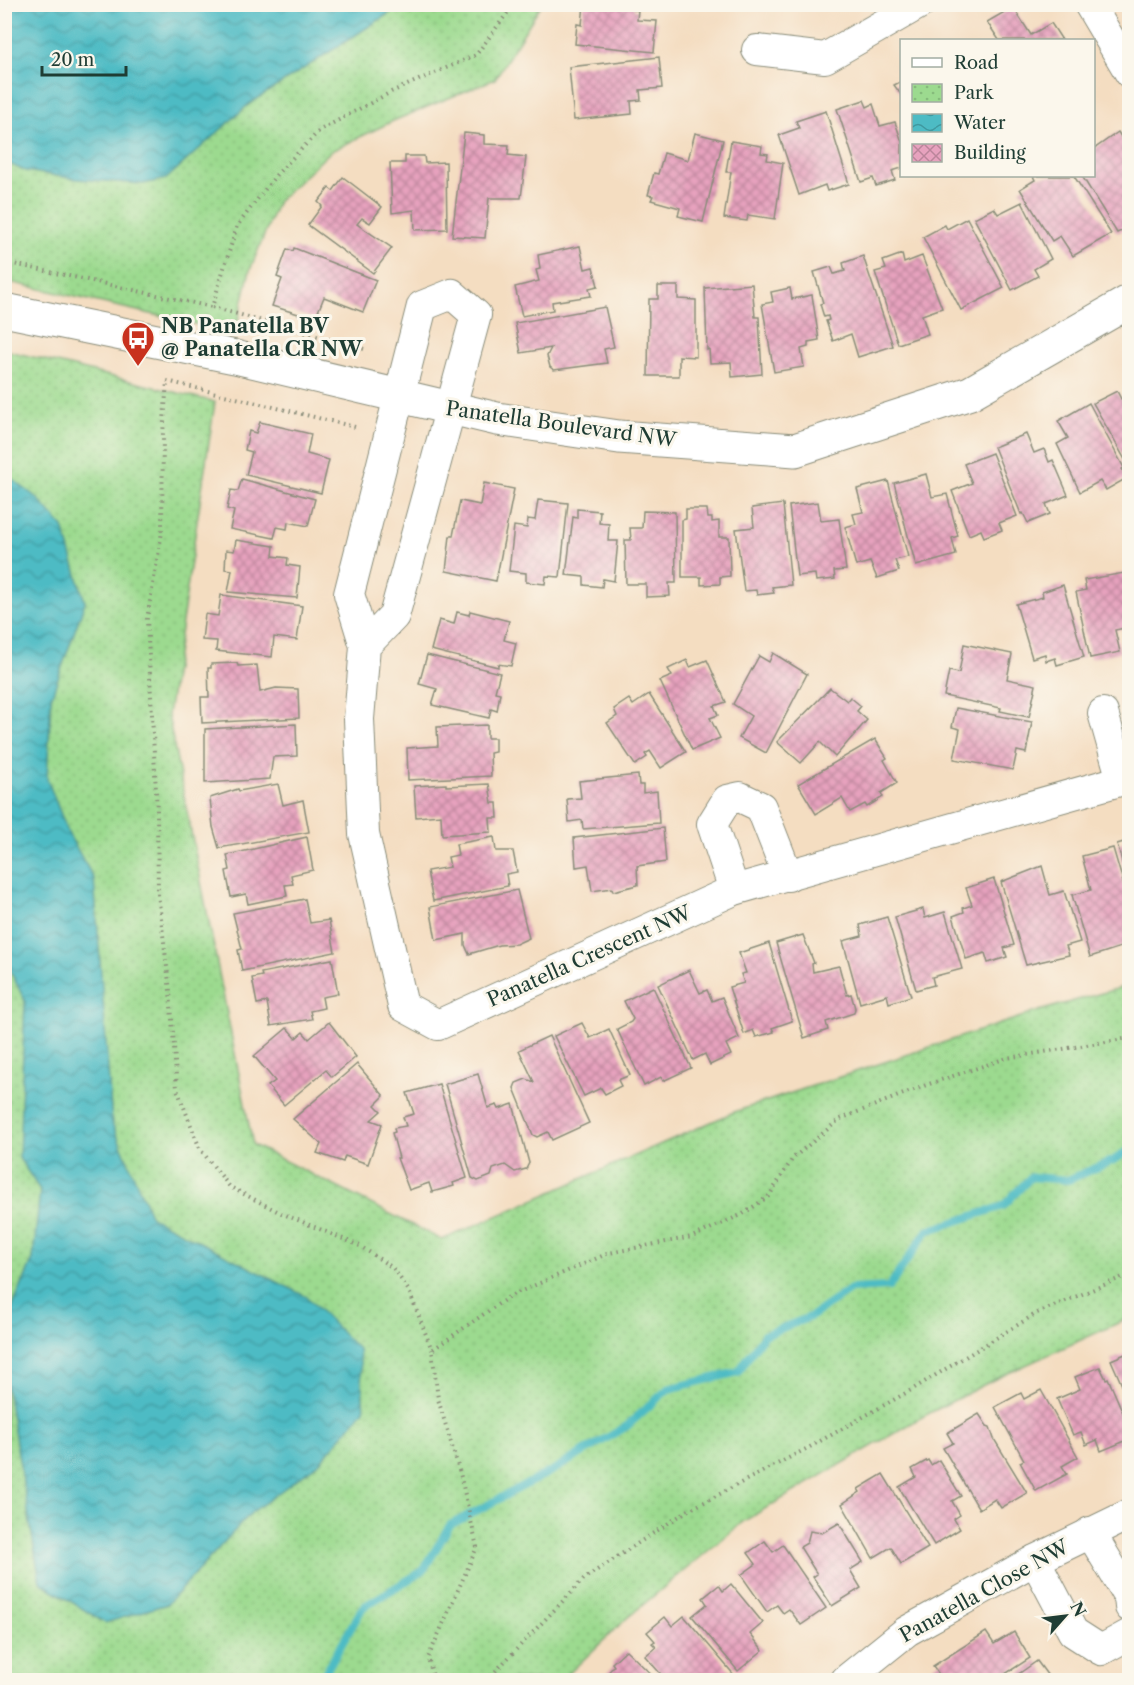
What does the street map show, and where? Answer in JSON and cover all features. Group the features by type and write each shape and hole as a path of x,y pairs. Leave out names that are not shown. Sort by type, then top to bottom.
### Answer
{"street":[{"path":"757,50 825,58 919,4"},
{"path":"1089,4 1130,73"},
{"name":"Panatella Crescent NW","path":"448,410 476,315 452,294 422,306 349,594 365,646 360,719 364,834 403,1006 438,1025 734,890 1126,779"},
{"name":"Panatella Boulevard NW","path":"4,310 235,357 448,410 619,436 795,450 970,393 1130,301"},
{"path":"365,646 394,616 448,410"},
{"path":"1103,713 1126,779"},
{"path":"734,890 712,824 727,800 740,797 761,807 788,876"},
{"name":"Panatella Close NW","path":"846,1680 907,1631 1035,1560 1130,1514"},
{"path":"1090,1532 1129,1598 1130,1607"},
{"path":"1035,1560 1073,1632 1101,1650 1130,1634"}],"path":[{"path":"212,307 237,226 276,175 320,130 391,92 476,55 514,4"},
{"path":"4,262 212,307 364,349"},
{"path":"355,427 167,381 163,434 162,532 147,619 157,811 158,894 170,991 177,1089 200,1149 230,1186 281,1213 360,1246 393,1268 409,1291 432,1350 438,1399 464,1490 477,1547 428,1658 434,1680"},
{"path":"432,1350 510,1296 609,1253 692,1237 743,1214 769,1196 793,1158 840,1119 929,1084 1007,1058 1130,1038"},
{"path":"487,1680 585,1578 687,1511 806,1449 913,1389 1037,1313 1130,1274"}],"green space":[{"path":"5,5 541,5 495,79 393,121 331,151 278,201 250,270 235,333 5,281"},
{"path":"5,350 215,402 168,715 253,1145 442,1240 734,1112 1039,1011 1130,985 1129,1318 993,1380 922,1417 744,1521 627,1618 562,1680 14,1680 5,1674"}],"water":[{"path":"5,4 402,5 249,104 166,179 143,184 77,179 25,171 5,162"},
{"path":"7,475 37,498 63,527 85,602 51,698 47,779 69,835 94,879 112,1123 151,1217 307,1297 359,1350 364,1410 320,1462 251,1513 167,1604 105,1623 40,1582 5,1378 5,1325 33,1259 40,1190 19,1158 25,1001 4,958 4,476"}],"building":[{"path":"584,4 634,4 634,10 638,10 637,20 657,21 654,52 575,44 577,24 582,25"},
{"path":"1013,7 1031,35 1051,23 1061,39 998,39 987,22"},
{"path":"659,57 662,88 640,90 641,100 631,101 632,114 574,120 569,67"},
{"path":"900,82 900,93 894,85"},
{"path":"864,100 867,107 873,104 880,126 895,122 900,136 900,169 892,171 895,180 876,186 873,178 861,182 837,109"},
{"path":"826,111 849,184 827,191 825,185 799,195 779,135 799,128 796,121"},
{"path":"1118,132 1130,151 1130,190 1127,191 1130,195 1130,227 1117,233 1083,177 1095,177 1095,148"},
{"path":"464,133 484,135 484,144 509,145 508,155 526,157 521,198 489,198 485,238 452,236"},
{"path":"695,133 723,140 703,222 678,216 680,208 651,200 653,196 648,195 654,173 658,174 664,153 688,160"},
{"path":"731,141 762,146 761,153 768,154 767,160 783,163 775,219 748,215 747,221 724,218 731,172 726,172"},
{"path":"405,156 424,156 425,163 446,162 447,229 415,230 414,210 392,213 390,163 405,163"},
{"path":"343,177 382,207 370,223 362,218 357,224 392,248 373,273 308,225 322,206 318,202 329,188 333,191"},
{"path":"1034,177 1075,177 1111,234 1073,256 1060,236 1052,241 1020,189 1035,180"},
{"path":"1022,202 1051,259 1034,269 1038,276 1012,290 974,218 994,208 998,214"},
{"path":"967,218 1004,288 961,310 923,237 945,225 947,229"},
{"path":"580,246 585,269 593,267 598,286 589,288 591,296 552,302 553,310 522,316 515,287 539,281 536,270 540,269 538,255"},
{"path":"294,248 376,280 363,312 324,297 315,319 272,306 282,279 277,277 287,249 293,251"},
{"path":"902,254 904,263 922,256 942,308 922,315 928,334 898,344 875,272 886,269 883,261"},
{"path":"863,256 893,346 858,357 851,334 833,341 826,321 829,320 828,316 824,317 820,304 823,303 814,272 831,267 834,274 845,271 843,263"},
{"path":"752,284 755,317 759,317 762,374 732,377 731,362 710,363 709,349 707,350 705,288"},
{"path":"658,286 678,286 678,299 696,300 696,357 679,356 679,376 648,376 649,299 658,299"},
{"path":"790,288 792,299 812,295 819,340 808,342 808,347 801,349 804,367 774,372 762,304 773,302 771,292"},
{"path":"605,307 614,347 604,349 607,363 554,370 550,367 547,356 551,348 521,353 515,323"},
{"path":"1117,391 1121,399 1130,398 1130,462 1127,463 1093,403"},
{"path":"1089,403 1124,468 1122,469 1127,478 1106,490 1100,481 1080,492 1057,444 1068,438 1058,421"},
{"path":"260,422 311,434 307,454 329,460 321,493 246,475 252,452 245,450 249,431 256,433"},
{"path":"1026,434 1034,453 1044,449 1049,462 1053,460 1068,495 1046,504 1050,514 1028,523 1023,513 1021,514 994,447"},
{"path":"992,453 1017,516 999,523 1002,530 984,537 981,530 969,535 952,491 972,483 964,464"},
{"path":"926,474 932,497 947,494 958,536 952,538 956,555 916,566 894,483"},
{"path":"242,479 315,499 308,526 288,522 287,529 277,527 274,538 230,529 234,511 227,509 231,490 238,491"},
{"path":"888,481 908,557 895,560 899,571 877,578 870,562 856,566 845,527 856,524 853,514 863,512 857,489"},
{"path":"484,483 514,489 496,581 446,571 450,536 453,536 460,501 480,505"},
{"path":"538,500 568,503 560,577 546,576 545,584 526,582 526,573 509,571 514,526 527,528 528,519 535,520"},
{"path":"818,502 821,521 839,519 846,570 834,571 835,579 816,581 815,574 797,576 789,506"},
{"path":"783,504 791,585 772,587 774,593 757,595 756,590 744,591 736,529 754,527 752,508"},
{"path":"577,509 600,511 599,523 609,524 608,541 618,541 614,581 603,579 602,587 584,585 584,577 566,575 573,517 577,518"},
{"path":"686,509 707,509 708,518 712,518 712,522 719,521 719,537 729,537 730,576 720,577 720,584 701,585 701,577 682,577 682,520 686,519"},
{"path":"643,511 675,512 676,583 669,583 670,596 646,597 646,584 626,584 625,540 631,540 630,528 642,528"},
{"path":"236,540 274,546 273,556 288,558 287,565 300,567 297,598 228,592 232,570 225,569 226,550 234,551"},
{"path":"1124,573 1130,599 1130,627 1115,630 1120,652 1090,658 1076,592 1086,590 1084,580"},
{"path":"1063,585 1084,657 1057,665 1055,658 1046,661 1045,654 1032,658 1016,604 1043,597 1042,592"},
{"path":"221,595 302,606 297,640 274,637 272,657 216,651 217,641 202,640 205,614 218,616"},
{"path":"470,611 509,621 504,640 516,643 511,666 498,664 498,667 431,650 439,620 454,624 457,612 469,615"},
{"path":"964,644 1012,654 1007,679 1036,685 1029,717 1000,711 1001,708 944,696 949,671 959,673"},
{"path":"773,653 807,674 766,753 739,738 751,716 733,704 759,656 769,662"},
{"path":"427,655 500,673 495,692 500,693 497,711 491,709 489,718 432,705 437,689 419,684"},
{"path":"687,660 690,667 707,660 726,702 714,706 718,715 710,718 720,738 692,750 660,681 672,676 668,669"},
{"path":"237,663 238,666 257,665 260,692 276,688 298,689 299,718 202,723 201,697 209,697 208,668 211,668 211,664"},
{"path":"830,688 847,701 850,697 861,706 857,711 867,720 835,757 820,742 801,763 777,742"},
{"path":"649,694 686,752 661,768 650,751 645,754 647,757 635,765 607,723 617,716 614,709 629,699 633,705"},
{"path":"956,708 1032,722 1026,753 1017,751 1013,770 954,759 960,729 952,727"},
{"path":"296,724 297,756 273,757 270,779 205,783 205,729"},
{"path":"487,725 487,738 495,738 495,752 490,753 491,776 408,780 407,748 438,746 437,727"},
{"path":"875,739 887,758 884,760 897,783 881,793 883,797 867,807 865,804 850,812 842,798 816,814 798,784"},
{"path":"638,775 639,785 643,785 643,793 657,791 659,823 583,829 582,820 569,822 567,799 581,798 579,781"},
{"path":"278,784 283,805 303,800 309,832 219,848 213,827 210,798 238,789 239,791"},
{"path":"446,784 446,786 489,784 492,803 497,803 498,818 490,818 491,832 442,835 441,815 416,817 414,786"},
{"path":"663,828 666,862 637,866 638,885 613,891 612,888 592,891 588,865 576,867 574,838"},
{"path":"307,837 313,870 291,875 293,884 285,885 287,896 248,904 246,894 231,897 226,871 230,870 227,855"},
{"path":"494,837 496,851 513,851 517,872 506,874 508,886 433,901 427,871 450,867 448,857 458,855 456,844"},
{"path":"1130,840 1130,886 1129,886 1117,844"},
{"path":"1113,848 1130,906 1130,944 1090,957 1072,895 1091,890 1082,856"},
{"path":"1042,866 1050,895 1064,891 1080,942 1066,946 1069,955 1026,965 1001,882"},
{"path":"994,879 1014,945 1004,948 1007,957 988,963 985,953 966,959 953,916 964,912 963,908 972,905 966,888"},
{"path":"517,890 529,938 516,944 499,945 469,954 465,945 465,934 436,940 430,907"},
{"path":"305,899 310,923 329,920 335,952 242,971 238,950 242,949 233,913"},
{"path":"923,909 925,918 945,912 962,969 932,977 934,985 916,990 895,917"},
{"path":"887,917 911,996 889,1003 887,995 860,1003 843,941 862,936 860,925"},
{"path":"803,935 814,963 812,964 813,972 839,966 847,995 851,994 855,1008 854,1013 826,1022 828,1030 804,1038 776,943"},
{"path":"769,943 792,1021 772,1028 774,1032 756,1037 753,1030 744,1034 729,987 744,983 741,974 746,973 739,953"},
{"path":"332,959 338,994 322,997 324,1008 310,1011 312,1019 271,1026 267,1002 257,1004 252,978 262,976 261,973"},
{"path":"689,970 700,993 707,990 712,1001 722,997 739,1038 726,1044 731,1055 710,1065 705,1054 693,1060 658,985"},
{"path":"653,987 691,1068 663,1081 661,1077 644,1086 617,1029 633,1019 624,1001"},
{"path":"329,1022 356,1057 332,1077 326,1070 284,1105 268,1086 275,1081 254,1056 287,1028 296,1038 303,1032 309,1039"},
{"path":"582,1023 590,1038 609,1029 630,1075 618,1080 621,1086 605,1094 601,1088 584,1096 554,1036"},
{"path":"549,1036 589,1123 552,1140 548,1132 537,1137 533,1135 514,1088 516,1083 526,1079 534,1082 519,1050"},
{"path":"357,1064 384,1096 375,1105 381,1111 371,1120 382,1124 368,1164 345,1156 343,1162 317,1153 321,1144 293,1119"},
{"path":"478,1074 488,1108 497,1105 499,1109 513,1104 529,1163 526,1169 515,1172 505,1165 493,1169 491,1176 478,1181 472,1178 445,1084"},
{"path":"439,1084 467,1178 453,1183 454,1186 432,1192 429,1183 409,1190 397,1158 399,1158 392,1133 395,1132 394,1128 406,1126 403,1117 414,1114 407,1093"},
{"path":"1130,1352 1129,1417 1123,1402 1128,1399 1111,1360"},
{"path":"1100,1367 1106,1379 1108,1378 1130,1429 1130,1439 1101,1451 1097,1440 1086,1445 1081,1432 1073,1435 1057,1399 1080,1389 1075,1377"},
{"path":"1041,1390 1078,1457 1062,1466 1067,1474 1036,1491 1020,1462 1024,1460 995,1407 1021,1393 1024,1399"},
{"path":"979,1414 990,1427 994,1439 1027,1493 1001,1508 995,1499 979,1509 943,1448 953,1443 947,1433"},
{"path":"928,1460 931,1465 939,1460 961,1496 952,1501 960,1515 954,1519 960,1529 934,1545 899,1487 916,1477 912,1469"},
{"path":"883,1474 928,1548 901,1564 891,1547 873,1558 842,1504 860,1492 858,1489"},
{"path":"839,1523 863,1562 850,1570 861,1588 832,1606 813,1577 817,1574 800,1547 807,1543 810,1531 822,1533"},
{"path":"765,1541 773,1552 783,1545 826,1608 801,1625 789,1609 783,1613 777,1605 767,1612 741,1575 756,1564 748,1553"},
{"path":"731,1584 763,1623 750,1634 763,1650 738,1671 692,1616 707,1604 703,1598 719,1585 723,1591"},
{"path":"684,1616 735,1676 730,1680 666,1680 645,1656 656,1647 652,1643 655,1641 647,1632 665,1617 672,1626"},
{"path":"986,1632 994,1644 1014,1632 1030,1658 996,1680 943,1680 933,1666"},
{"path":"626,1650 657,1680 601,1680 614,1666 612,1663"},
{"path":"1037,1661 1051,1680 1010,1680"}],"waterway":[{"path":"321,1680 363,1607 423,1571 450,1525 557,1468 627,1426 668,1389 738,1372 764,1335 810,1317 851,1289 889,1287 927,1231 1003,1206 1031,1177 1068,1180 1114,1160 1130,1150"}],"place":[{"name":"NB Panatella BV @ Panatella CR NW","path":"138,367"}]}
